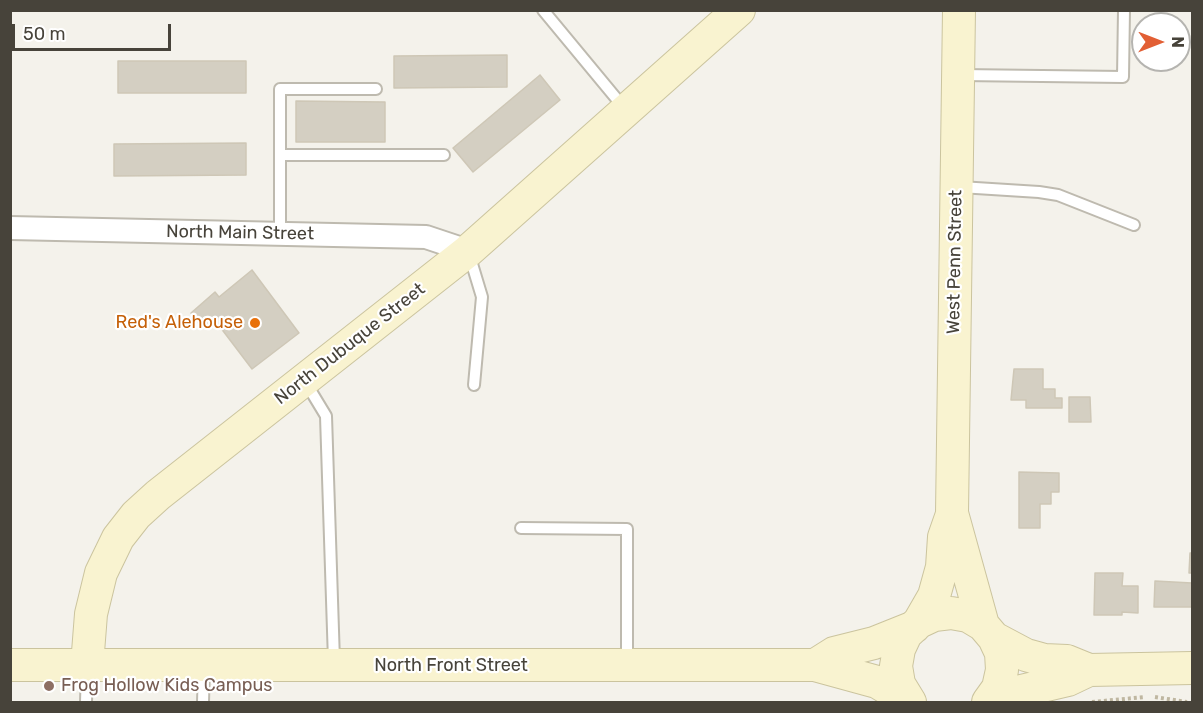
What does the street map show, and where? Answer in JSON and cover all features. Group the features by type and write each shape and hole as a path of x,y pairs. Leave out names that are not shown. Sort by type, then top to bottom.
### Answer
{"main road":[{"name":"North Dubuque Street","path":"87,665 91,614 101,573 118,538 136,515 158,495 468,251 739,10"},
{"name":"West Penn Street","path":"959,10 952,513 988,631 1001,653 1002,670 998,688 989,700"},
{"name":"West Penn Street","path":"909,701 899,684 896,666 899,649 906,634 916,624 934,596 942,567 944,537 952,513"},
{"path":"916,624 934,615 951,613 968,616 1026,655 1044,660 1067,661 1089,670 1192,668"},
{"name":"North Front Street","path":"815,665 834,653 874,643 916,624"},
{"path":"10,665 87,665"},
{"name":"North Front Street","path":"87,665 204,667 815,665 877,682 909,701"},
{"path":"989,700 1068,680 1089,670"}],"street":[{"name":"North Main Street","path":"10,228 426,237 468,251"}],"lane":[{"path":"543,10 627,112"},
{"path":"958,75 1123,77 1124,10"},
{"path":"280,234 280,88 376,89"},
{"path":"280,155 444,154"},
{"path":"956,186 1059,195 1134,225"},
{"path":"468,251 482,297 474,385"},
{"path":"304,380 326,416 334,666"},
{"path":"521,528 627,529 627,666"},
{"path":"86,702 87,665"},
{"path":"203,702 204,667"}],"path":[{"path":"1092,702 1153,696 1187,702"}],"building":[{"path":"507,55 507,87 394,88 394,56"},
{"path":"118,61 246,61 246,93 118,93"},
{"path":"540,75 560,100 473,172 453,148"},
{"path":"296,101 385,102 385,142 296,142"},
{"path":"246,143 246,175 114,176 114,144"},
{"name":"Red's Alehouse","path":"252,270 299,333 252,369 214,319 202,328 191,313 215,292 219,297"},
{"path":"1014,369 1043,369 1043,389 1055,389 1055,398 1062,398 1062,408 1026,408 1026,400 1011,400"},
{"path":"1069,397 1090,397 1091,422 1069,422"},
{"path":"1019,472 1059,473 1059,492 1051,492 1051,504 1040,504 1040,528 1019,528"},
{"path":"1190,553 1192,553 1192,573 1189,573"},
{"path":"1095,573 1123,573 1122,586 1138,586 1138,613 1094,615"},
{"path":"1155,581 1192,583 1192,607 1154,607"}],"place":[{"name":"Red's Alehouse","path":"255,323"},
{"name":"Frog Hollow Kids Campus","path":"49,686"}]}
